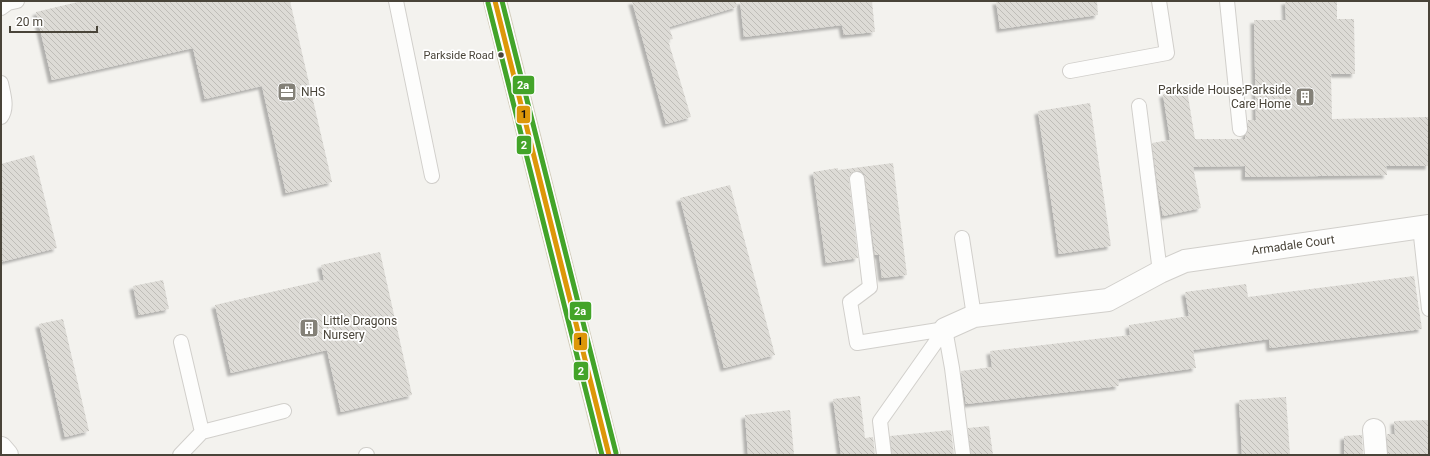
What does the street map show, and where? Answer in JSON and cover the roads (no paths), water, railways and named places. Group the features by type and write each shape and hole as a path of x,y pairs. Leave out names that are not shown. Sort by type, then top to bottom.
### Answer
{"main road":[{"path":"495,1 609,455"}],"street":[{"name":"Armadale Court","path":"946,329 974,316 1108,300 1160,272 1185,261 1424,226"},
{"path":"1374,430 1376,455"},
{"path":"1,448 7,455"}],"lane":[{"path":"1,8 8,3 17,1"},
{"path":"396,1 432,176"},
{"path":"1070,71 1167,53 1159,1"},
{"path":"1227,1 1240,129"},
{"path":"1,83 5,101 3,115 1,117"},
{"path":"1139,106 1160,272"},
{"path":"856,179 870,287 850,302 857,343 946,329"},
{"path":"1424,226 1429,309"},
{"path":"962,238 974,316"},
{"path":"884,455 880,421 946,329"},
{"path":"946,329 963,455"},
{"path":"181,342 202,432"},
{"path":"180,455 202,432 284,411"}],"place":[{"name":"Parkside Road","path":"501,55"},
{"name":"NHS","path":"287,92"},
{"name":"Parkside House;Parkside Care Home","path":"1305,97"},
{"name":"Little Dragons Nursery","path":"309,328"}]}
